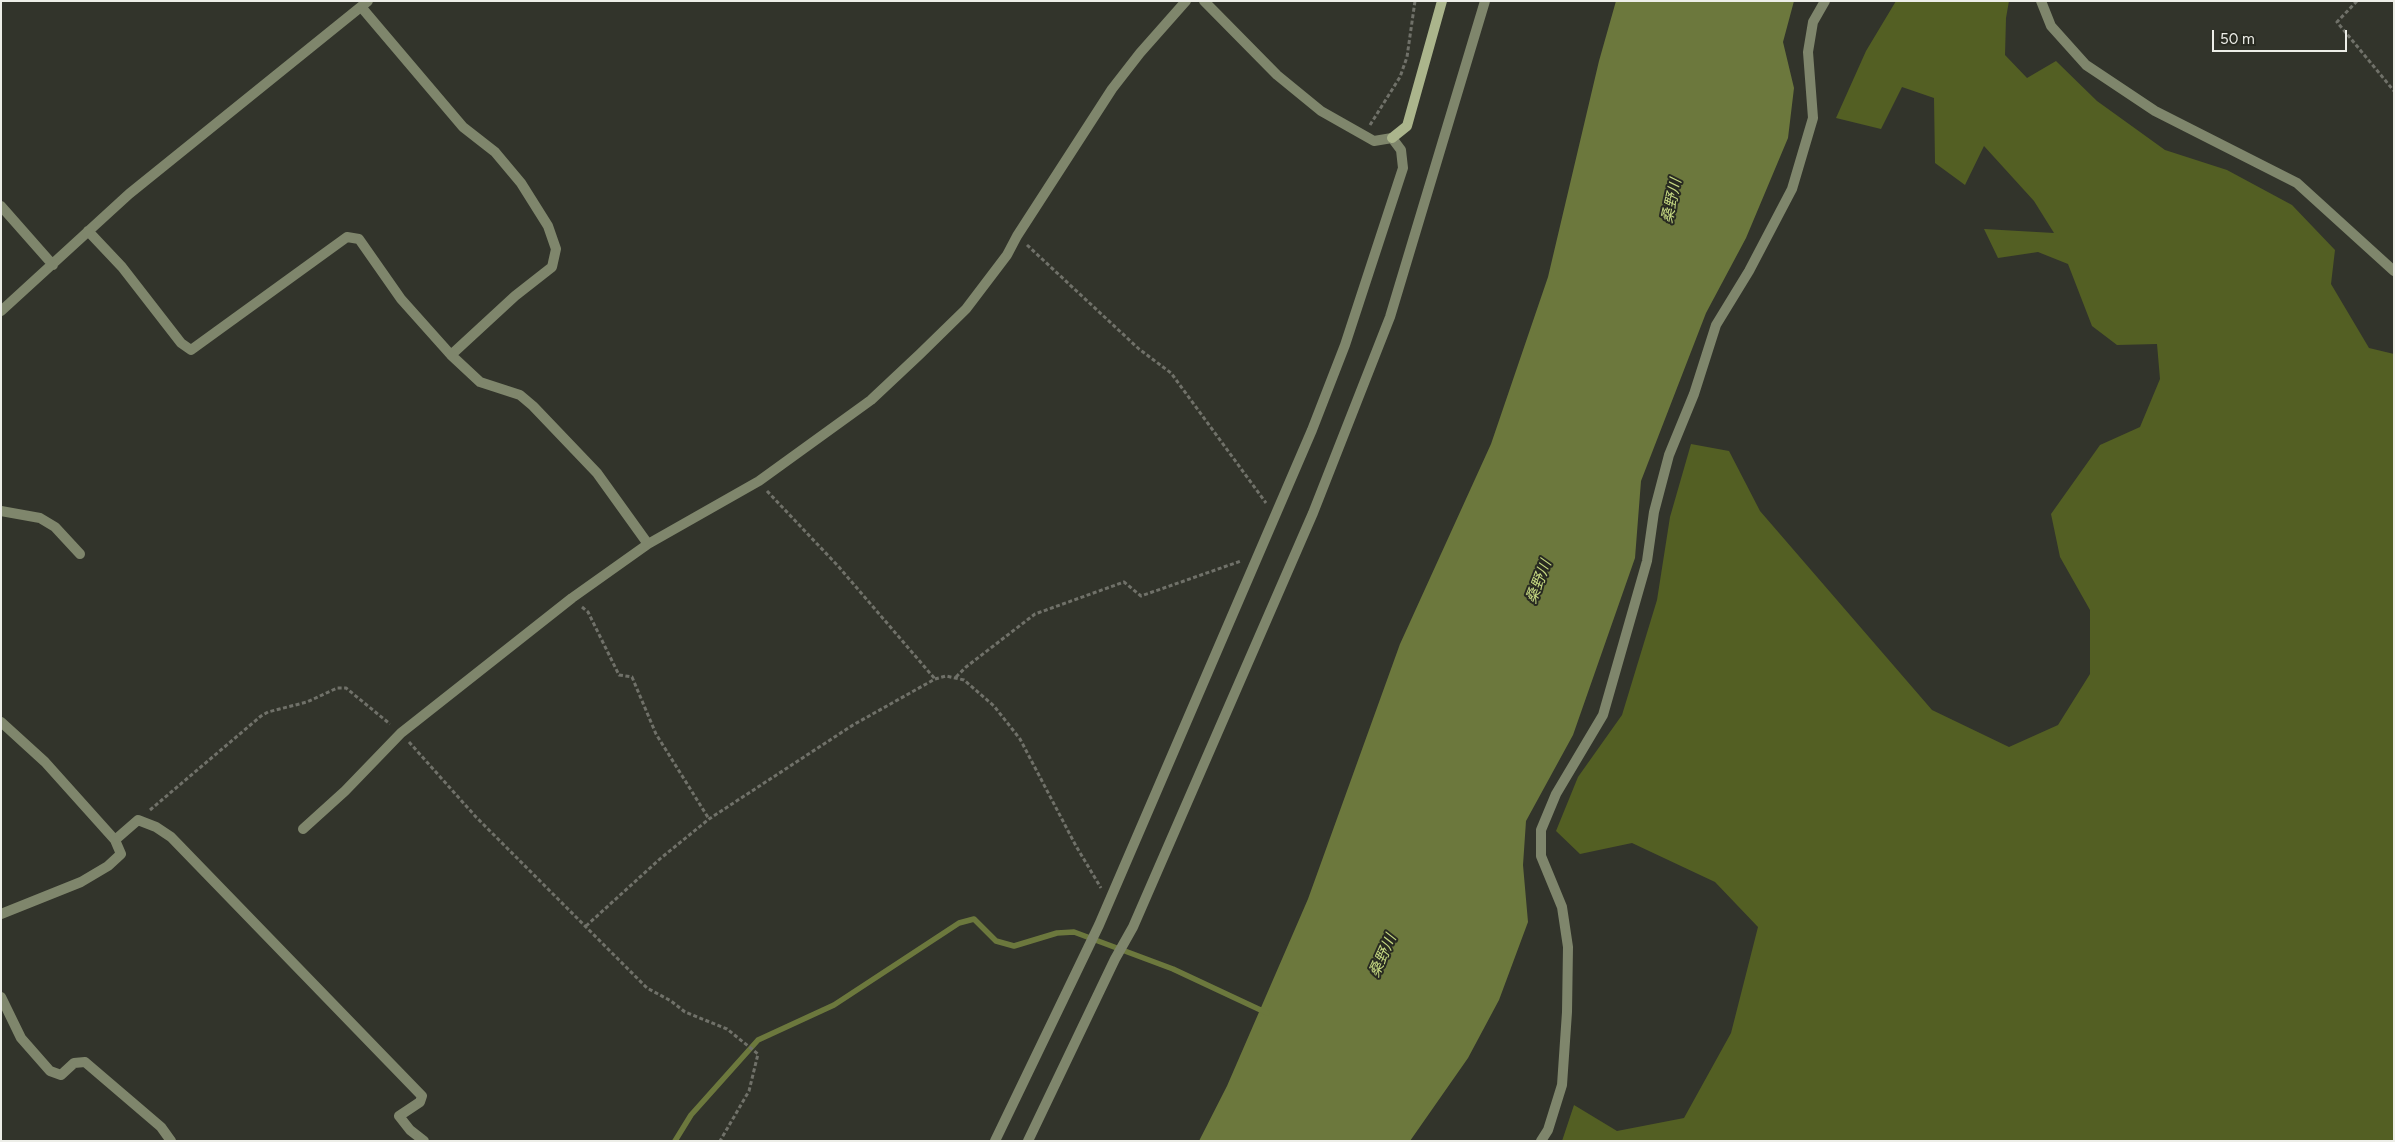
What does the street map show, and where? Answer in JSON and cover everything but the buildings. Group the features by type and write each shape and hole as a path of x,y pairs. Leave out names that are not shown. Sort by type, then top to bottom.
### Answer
{"street":[{"path":"303,829 345,792 401,734 572,598 648,544 759,481 871,400 966,308 1007,255 1017,236 1112,89 1140,53 1186,1"},
{"path":"1204,1 1277,75 1321,111 1374,141 1392,138 1407,126 1442,1"},
{"path":"1028,1141 1115,959 1133,927 1313,513 1390,316 1485,1"},
{"path":"1541,1141 1548,1130 1562,1085 1567,1012 1568,947 1562,907 1541,856 1541,830 1556,794 1603,715 1647,561 1654,512 1669,455 1694,394 1716,325 1749,271 1792,189 1813,118 1808,52 1813,22 1825,1"},
{"path":"2041,1 2050,26 2086,65 2155,111 2297,183 2394,271"},
{"path":"1,311 88,231 226,114 365,4 464,127 495,152 520,183 548,226 556,249 552,267 515,296 451,354"},
{"path":"995,1141 1112,896 1275,516 1345,345 1403,168 1401,150 1392,138"},
{"path":"1,206 53,265"},
{"path":"88,231 122,267 181,343 191,350 347,237 359,238 401,299 451,354 480,382 520,396 533,406 596,473 648,544"},
{"path":"1,511 40,518 56,527 80,554"},
{"path":"1,722 45,762 115,840 121,854 108,866 81,882 1,914"},
{"path":"115,840 138,820 156,827 171,837 422,1096 420,1102 399,1116 410,1130 424,1141"},
{"path":"1,997 21,1038 50,1071 61,1075 74,1063 85,1062 132,1100 161,1127 171,1141"}],"path":[{"path":"1364,136 1400,77 1407,57 1415,1"},
{"path":"2357,1 2337,22 2394,91"},
{"path":"1017,236 1139,349 1171,373 1275,516"},
{"path":"759,481 838,566 935,679"},
{"path":"956,677 966,666 1035,614 1124,582 1141,596 1258,554"},
{"path":"572,598 588,612 619,675 632,677 656,734 709,819"},
{"path":"586,926 661,858 709,819 853,725 935,679 946,676 964,680 994,706 1020,739 1098,886 1112,896"},
{"path":"138,820 261,716 307,702 337,688 346,688 401,734 476,817 646,988 671,1001 685,1012 727,1029 758,1054 749,1091 720,1141"}],"shaded area":[{"path":"1896,1 2009,1 2006,18 2005,55 2027,78 2056,61 2097,101 2165,150 2227,170 2292,205 2335,250 2331,284 2369,348 2394,354 2394,1141 1562,1141 1574,1105 1617,1131 1684,1118 1731,1033 1758,927 1715,882 1632,843 1580,854 1556,831 1578,777 1622,715 1657,600 1670,517 1691,444 1729,451 1760,511 1932,710 2009,747 2058,725 2090,674 2090,610 2060,557 2051,514 2100,445 2140,427 2160,379 2157,344 2117,345 2092,326 2068,264 2038,252 1998,258 1984,229 2054,233 2034,201 1984,146 1965,185 1935,163 1934,98 1902,87 1881,129 1836,118 1866,51"}],"water":[{"name":"桑野川","path":"1616,1 1794,1 1783,42 1794,88 1788,138 1746,238 1706,313 1641,481 1635,558 1573,735 1526,821 1523,865 1528,922 1499,1000 1468,1058 1410,1141 1199,1141 1227,1086 1308,899 1400,644 1491,444 1548,277 1599,61"}],"waterway":[{"path":"675,1141 691,1115 758,1040 834,1005 959,923 974,919 996,941 1014,946 1057,933 1074,932 1173,969 1267,1013"}]}
